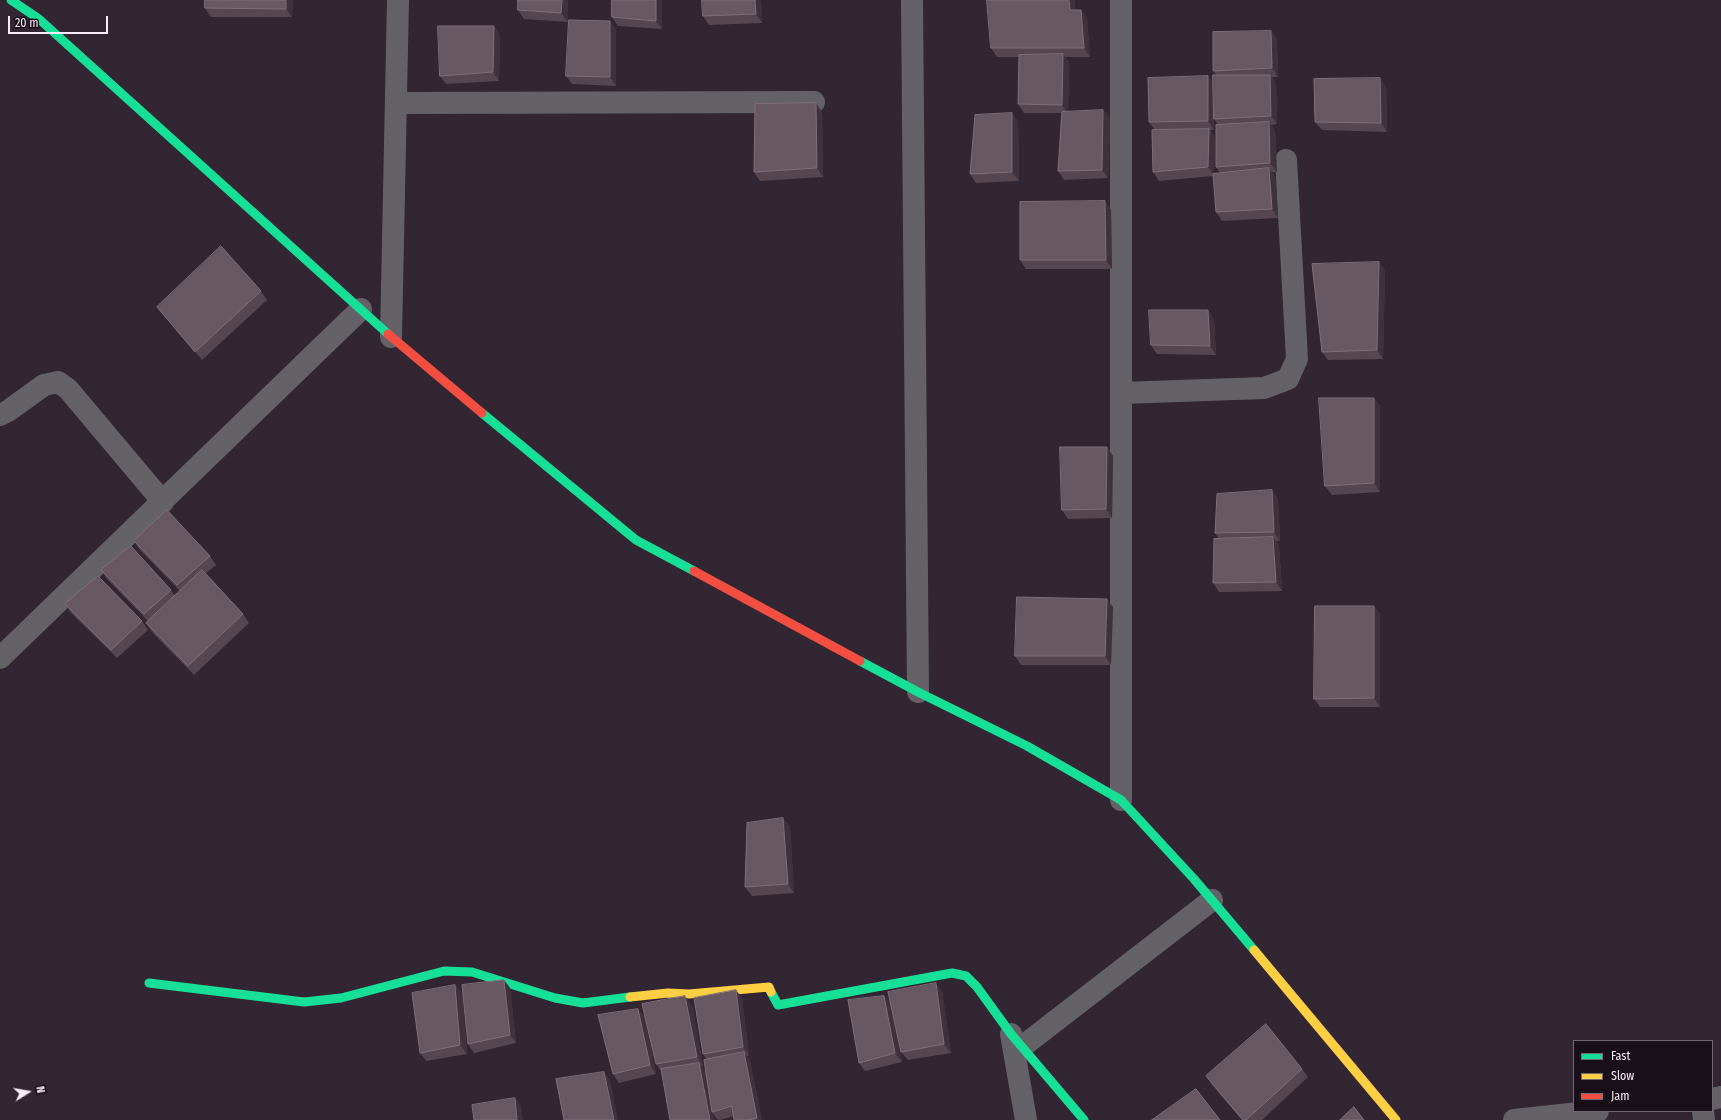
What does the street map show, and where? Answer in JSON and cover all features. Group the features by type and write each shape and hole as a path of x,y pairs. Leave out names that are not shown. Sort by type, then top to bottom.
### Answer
{"street":[{"path":"11,0 40,20 392,337 636,540 918,692 1027,746 1121,800 1194,879 1396,1120"},
{"path":"392,337 398,0"},
{"path":"912,0 918,692"},
{"path":"1121,0 1121,800"},
{"path":"396,103 814,102"},
{"path":"1121,393 1264,388 1288,379 1297,359 1286,160"},
{"path":"0,658 361,309"},
{"path":"0,414 44,385 58,382 68,389 163,502"},
{"path":"1017,1040 1212,900"},
{"path":"149,983 304,1002 341,998 444,971 472,972 555,998 583,1003 668,993 690,994 769,987 778,1005 952,973 966,976 977,987 1017,1040 1084,1120"},
{"path":"1017,1040 1026,1120"},
{"path":"1514,1120 1589,1112"}],"building":[{"path":"205,0 286,0 286,9 205,8"},
{"path":"518,0 562,0 561,13 518,10"},
{"path":"612,0 656,0 656,21 612,17"},
{"path":"702,0 755,0 756,14 703,16"},
{"path":"987,0 1069,0 1070,10 1081,10 1084,48 991,48"},
{"path":"569,20 610,21 610,77 566,76"},
{"path":"438,26 494,26 493,72 440,76"},
{"path":"1271,31 1272,68 1213,71 1213,32"},
{"path":"1063,54 1062,105 1018,104 1019,55"},
{"path":"1213,75 1270,75 1271,116 1214,119"},
{"path":"1208,76 1208,121 1149,122 1148,78"},
{"path":"1380,78 1381,123 1315,122 1314,79"},
{"path":"816,103 817,168 754,172 755,104"},
{"path":"1103,110 1102,170 1058,171 1062,112"},
{"path":"1012,113 1012,172 970,174 975,115"},
{"path":"1269,122 1270,163 1216,167 1216,125"},
{"path":"1209,129 1208,167 1153,172 1152,130"},
{"path":"1269,168 1272,209 1216,212 1213,174"},
{"path":"1105,201 1106,260 1020,260 1020,202"},
{"path":"221,246 261,291 195,352 157,307"},
{"path":"1379,262 1377,350 1322,352 1312,264"},
{"path":"1149,310 1208,310 1210,346 1151,345"},
{"path":"1319,398 1374,398 1374,483 1325,486"},
{"path":"1060,447 1107,447 1106,509 1062,510"},
{"path":"1272,490 1274,532 1215,533 1217,494"},
{"path":"167,510 210,556 177,585 134,541"},
{"path":"1273,537 1276,582 1213,583 1214,539"},
{"path":"131,546 171,590 144,614 101,570"},
{"path":"202,570 243,614 188,666 146,623"},
{"path":"98,576 142,621 111,650 65,604"},
{"path":"1017,597 1107,599 1105,656 1015,656"},
{"path":"1315,606 1374,606 1374,698 1314,699"},
{"path":"783,818 788,884 745,887 747,823"},
{"path":"504,980 510,1035 468,1044 462,985"},
{"path":"936,983 944,1044 901,1052 888,992"},
{"path":"455,985 460,1045 420,1053 412,993"},
{"path":"736,990 743,1047 703,1054 694,998"},
{"path":"685,996 697,1057 656,1064 642,1004"},
{"path":"884,996 895,1053 859,1063 848,1000"},
{"path":"638,1009 650,1065 613,1074 598,1015"},
{"path":"1266,1024 1302,1069 1246,1120 1243,1120 1206,1076"},
{"path":"744,1052 757,1118 749,1120 734,1120 732,1106 712,1112 704,1060"},
{"path":"699,1063 710,1120 670,1120 661,1069"},
{"path":"604,1072 614,1120 564,1120 556,1079"},
{"path":"1196,1089 1220,1120 1152,1120"},
{"path":"515,1098 517,1120 474,1120 472,1105"},
{"path":"1354,1107 1364,1120 1340,1120"}],"traffic: fast":[{"path":"11,0 39,19 388,334"},
{"path":"482,413 636,540 694,571"},
{"path":"860,661 918,692 1027,746 1121,800 1194,879 1254,950"},
{"path":"149,983 304,1002 341,998 444,971 472,972 555,998 583,1003 630,997"},
{"path":"771,992 778,1005 952,973 966,976 977,987 1011,1034 1084,1120"}],"traffic: slow":[{"path":"1254,950 1396,1120"},
{"path":"630,997 668,993 689,994 769,987 771,992"}],"traffic: jam":[{"path":"388,334 482,413"},
{"path":"694,571 860,661"}]}
